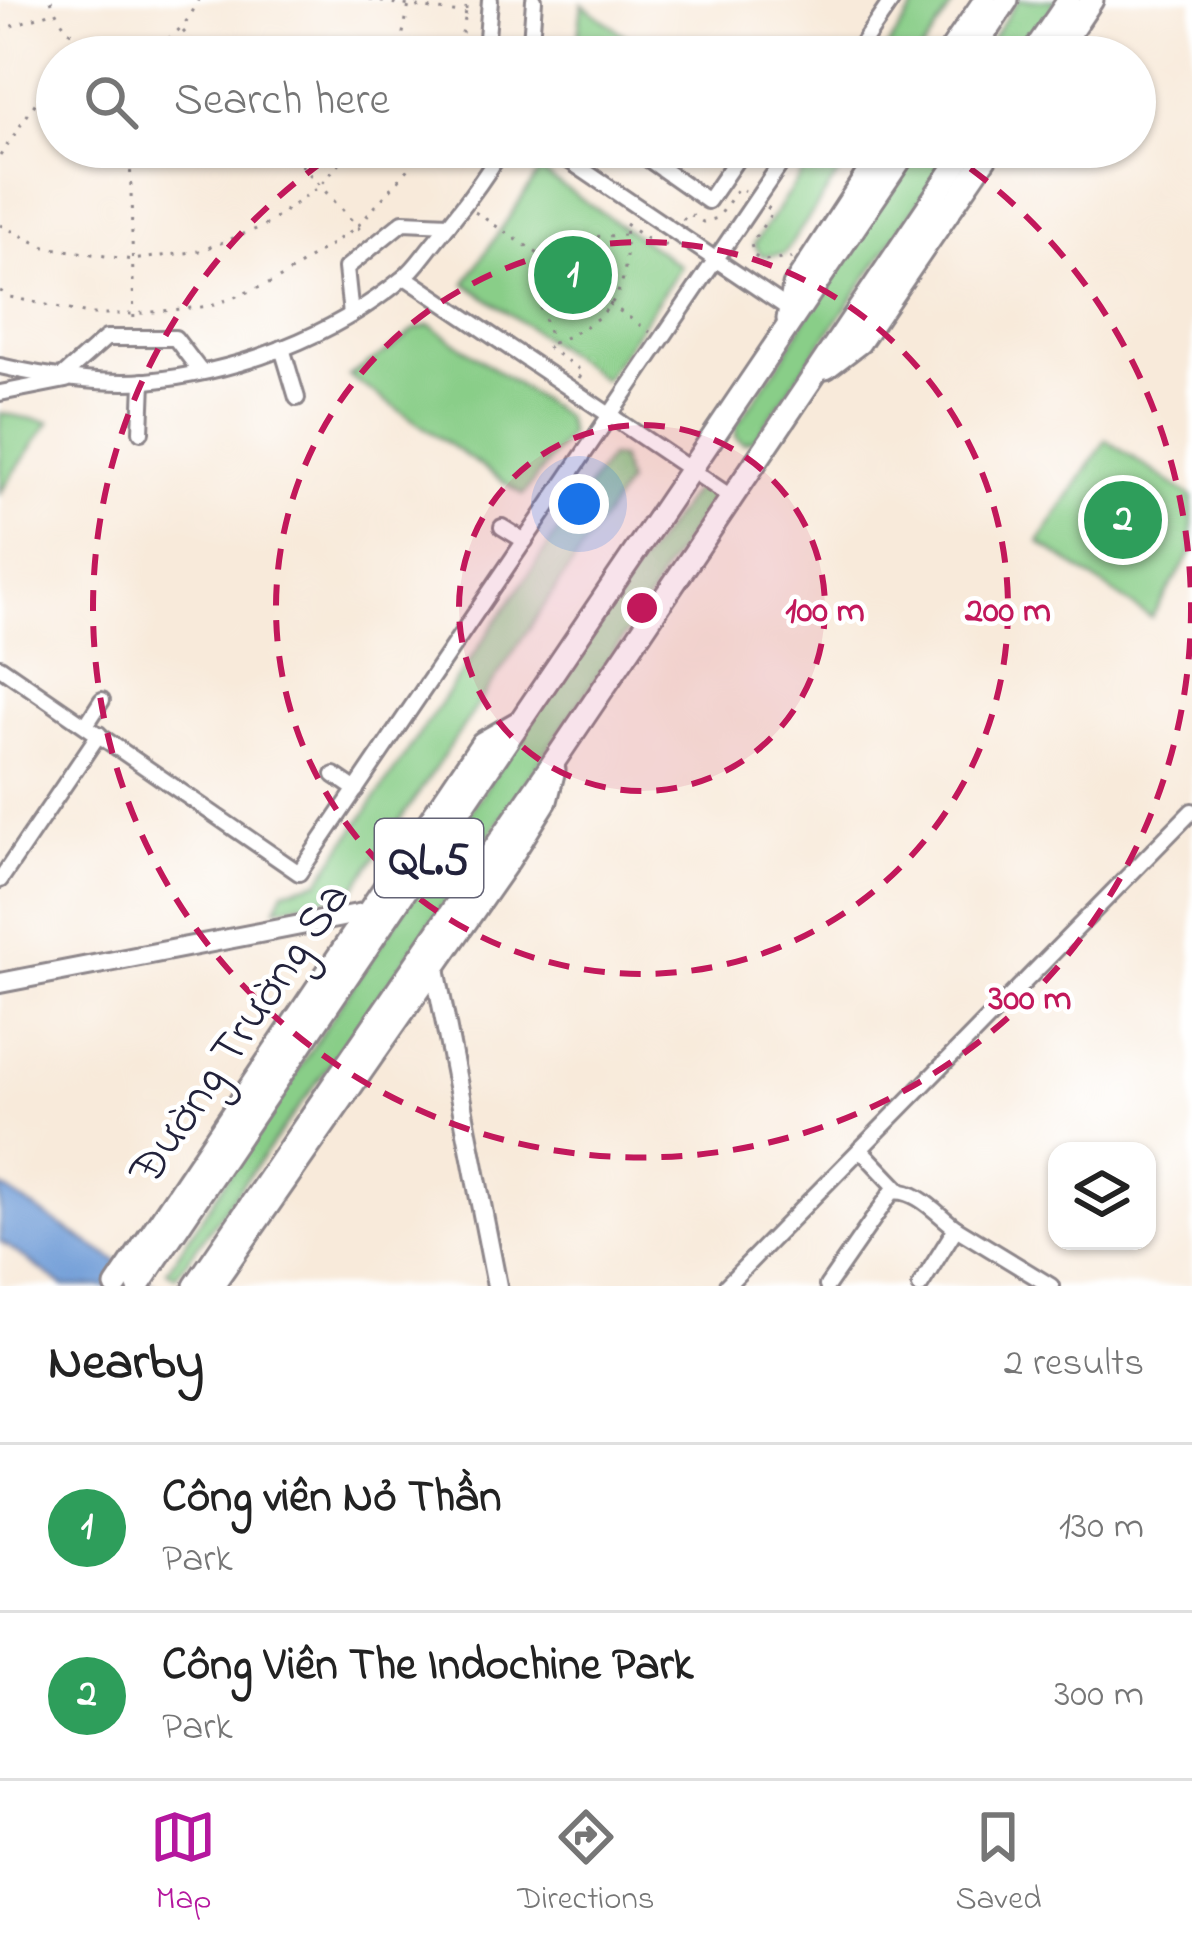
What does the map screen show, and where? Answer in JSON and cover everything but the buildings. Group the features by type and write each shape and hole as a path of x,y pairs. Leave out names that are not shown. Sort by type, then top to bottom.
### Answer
{"highway":[{"path":"960,36 985,0"},
{"path":"983,36 1007,0"},
{"path":"1044,36 1069,0"},
{"path":"1068,36 1092,0"},
{"name":"Đường Trường Sa","path":"116,1286 141,1270 692,470 841,233 874,168"},
{"name":"Đường Trường Sa","path":"841,233 892,168"},
{"name":"QL.5","path":"889,281 956,168"},
{"name":"QL.5","path":"195,1286 811,379 977,168"},
{"name":"Đường Trường Sa","path":"141,1270 368,912 482,743 522,719"},
{"name":"QL.5","path":"212,1286 546,801 556,758"}],"main road":[{"path":"0,983 368,912"},
{"path":"435,968 496,1286"}],"street":[{"path":"533,36 534,0"},
{"path":"865,36 884,3"},
{"path":"1,364 70,377 143,381 201,372 282,348 328,329 405,277 465,205 489,168"},
{"path":"580,168 716,260 788,320"},
{"path":"661,168 708,201 731,168"},
{"path":"0,667 299,873 778,168"},
{"path":"351,315 346,268 403,222 449,224"},
{"path":"405,277 731,496"},
{"path":"0,393 70,377 106,338 175,338 201,372"},
{"path":"282,348 297,398"},
{"path":"141,433 143,381"},
{"path":"502,527 525,541"},
{"path":"0,880 93,729 102,700"},
{"path":"334,775 356,790"},
{"path":"726,1286 1192,811"},
{"path":"860,1149 899,1190 909,1192 956,1228 1051,1286"},
{"path":"827,1286 884,1201 899,1190"},
{"path":"920,1286 956,1228"}],"path":[{"path":"51,0 75,36"},
{"path":"173,36 198,0"},
{"path":"369,0 466,14 489,8"},
{"path":"461,36 466,0"},
{"path":"403,36 410,3"},
{"path":"0,31 55,11"},
{"path":"182,29 188,36"},
{"path":"0,156 36,102"},
{"path":"130,168 134,338"},
{"path":"304,168 374,244"},
{"path":"0,225 45,247 132,260 200,251 264,226 320,186 335,168"},
{"path":"0,291 88,314 211,306 276,281 357,227 409,168"},
{"path":"465,205 540,255"},
{"path":"570,389 583,372 546,346 592,325 612,306 625,272 625,224"},
{"path":"557,255 589,237 626,235"},
{"path":"546,248 557,255 563,260 553,275 535,263 546,248"},
{"path":"558,268 661,340"},
{"path":"547,271 540,308 553,344"}],"green space":[{"path":"920,0 956,0 932,36 895,36"},
{"path":"1018,0 1057,0 1032,36 994,36"},
{"path":"582,4 626,36 578,36"},
{"path":"806,168 843,168 784,254 762,256 754,244"},
{"path":"905,168 942,168 755,439 744,443 736,438 736,426"},
{"path":"540,171 681,266 604,380 465,283"},
{"path":"430,325 565,417 569,434 523,495 349,376 415,329"},
{"path":"0,413 49,422 0,493"},
{"path":"1106,440 1192,497 1192,552 1151,618 1039,542"},
{"path":"609,457 620,458 627,483 352,892 276,908 284,890 319,881"},
{"path":"699,483 714,491 712,500 649,600 393,978 175,1277 167,1271 336,1011 603,613"}],"water":[{"path":"0,1186 155,1286 64,1286 0,1241"}],"place":[{"name":"Công viên Nỏ Thần","path":"573,275"},
{"name":"Công Viên The Indochine Park","path":"1123,520"}]}
